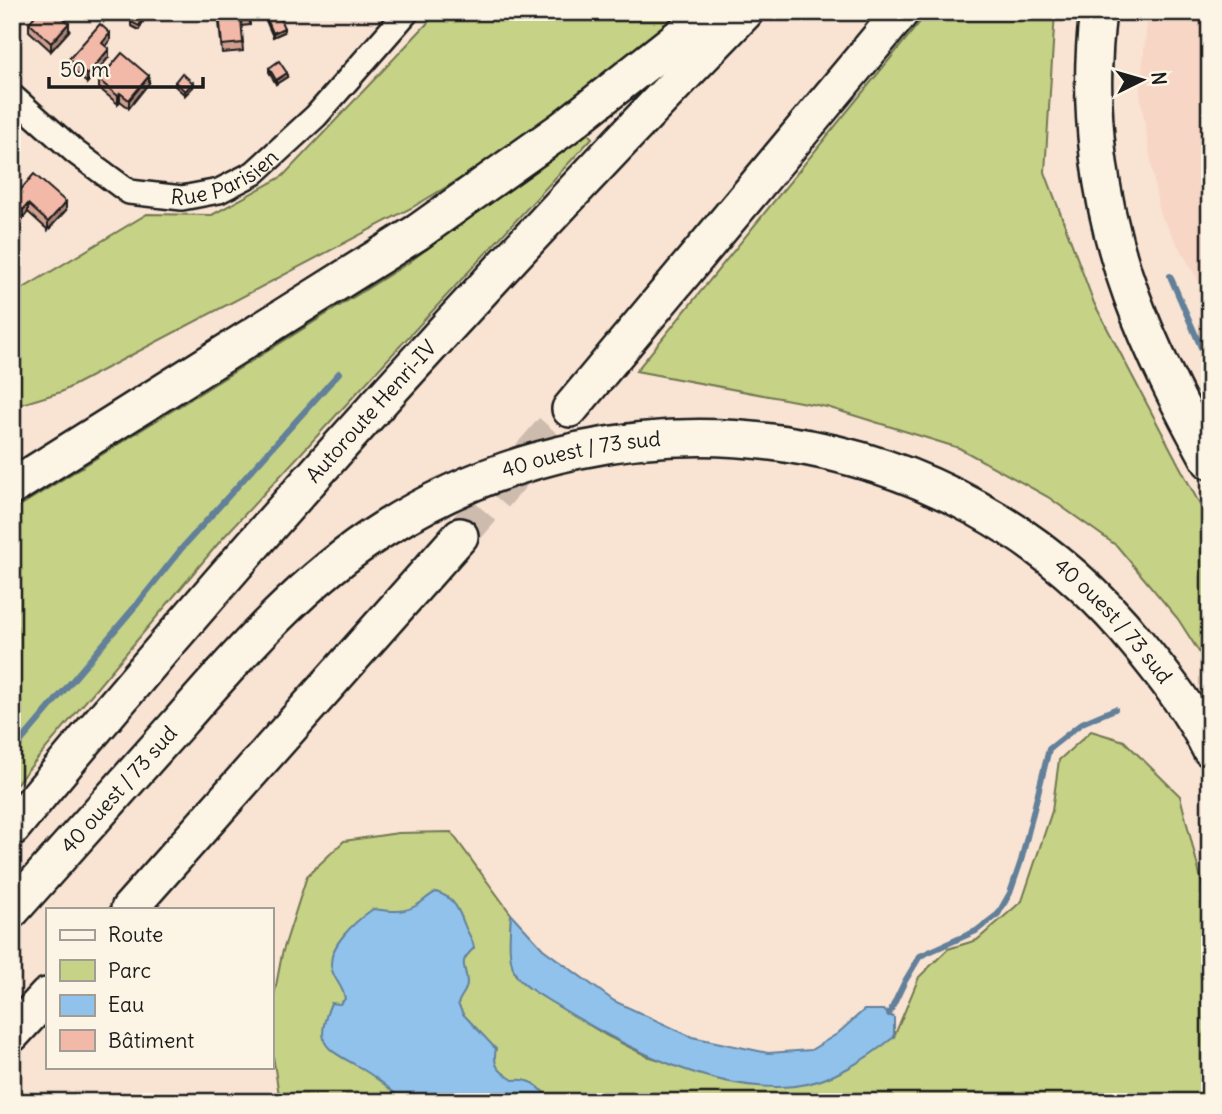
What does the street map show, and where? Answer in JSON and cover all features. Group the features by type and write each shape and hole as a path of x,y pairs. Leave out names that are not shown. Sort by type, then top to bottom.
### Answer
{"highway":[{"path":"12,487 429,224 564,128 711,12"},
{"name":"Autoroute Henri-IV","path":"12,828 234,565 442,331 644,115 745,12"},
{"path":"570,409 901,12"},
{"path":"1098,12 1093,81 1097,139 1115,242 1132,296 1156,356 1210,461"},
{"name":"40 ouest / 73 sud","path":"12,910 269,624 331,568 382,530 452,490 540,458 618,442 722,436 791,445 838,454 892,470 952,495 1009,527 1060,564 1093,593 1166,678 1210,749"},
{"path":"130,908 460,536"},
{"path":"12,1034 46,997"}],"street":[{"name":"Rue Parisien","path":"12,96 75,152 129,192 182,198 219,191 254,173 316,116 407,12"}],"shaded area":[{"path":"1148,12 1210,12 1210,301 1159,212 1140,93"}],"green space":[{"path":"438,12 681,12 566,115 413,207 61,392 12,407 12,295 147,214 212,215 283,176"},
{"path":"928,12 1055,12 1045,172 1094,303 1210,524 1210,669 1178,619 1117,546 1048,497 959,448 827,407 636,371"},
{"path":"586,131 592,138 222,539 12,789 12,511 408,263"},
{"path":"1091,731 1124,741 1180,796 1205,895 1210,960 1210,1067 1209,1091 1205,1102 280,1102 273,1056 273,1001 282,954 307,876 344,841 398,833 451,832 511,914 510,948 515,974 534,991 607,1036 647,1056 712,1076 894,1037 919,977 948,949 977,940 1022,901 1052,811 1059,760"}],"water":[{"path":"436,892 455,905 474,948 464,962 467,987 458,1004 463,1014 496,1049 495,1060 500,1071 513,1080 525,1080 535,1085 551,1102 404,1102 388,1087 338,1055 326,1044 323,1028 331,1003 340,1004 345,999 332,970 333,952 338,943 351,927 373,909 406,910"},
{"path":"511,914 543,949 614,1001 692,1037 768,1053 811,1050 837,1034 864,1010 883,1010 894,1018 894,1037 848,1068 809,1084 764,1087 701,1075 670,1064 610,1036 522,982 515,973 511,959"}],"building":[{"path":"38,12 56,12 69,23 51,43 29,23"},
{"path":"136,12 144,16 139,26 131,22"},
{"path":"219,12 249,12 250,17 241,19 243,43 222,45"},
{"path":"278,14 284,28 273,33 267,19"},
{"path":"100,24 110,33 102,43 109,49 87,75 69,59"},
{"path":"122,53 149,76 129,100 120,93 118,96 99,80"},
{"path":"279,61 287,73 276,80 269,68"},
{"path":"182,73 193,83 185,91 175,82"},
{"path":"34,174 66,202 48,222 28,204 23,210 12,200"},
{"path":"12,243 18,249 14,253 12,251"}],"waterway":[{"path":"1170,276 1210,368"},
{"path":"12,752 182,548 339,373"},
{"path":"889,1014 920,956 976,931 998,914 1010,893 1021,861 1049,749 1082,723 1115,709"}],"tunnel":[{"path":"460,536 570,409"}]}
